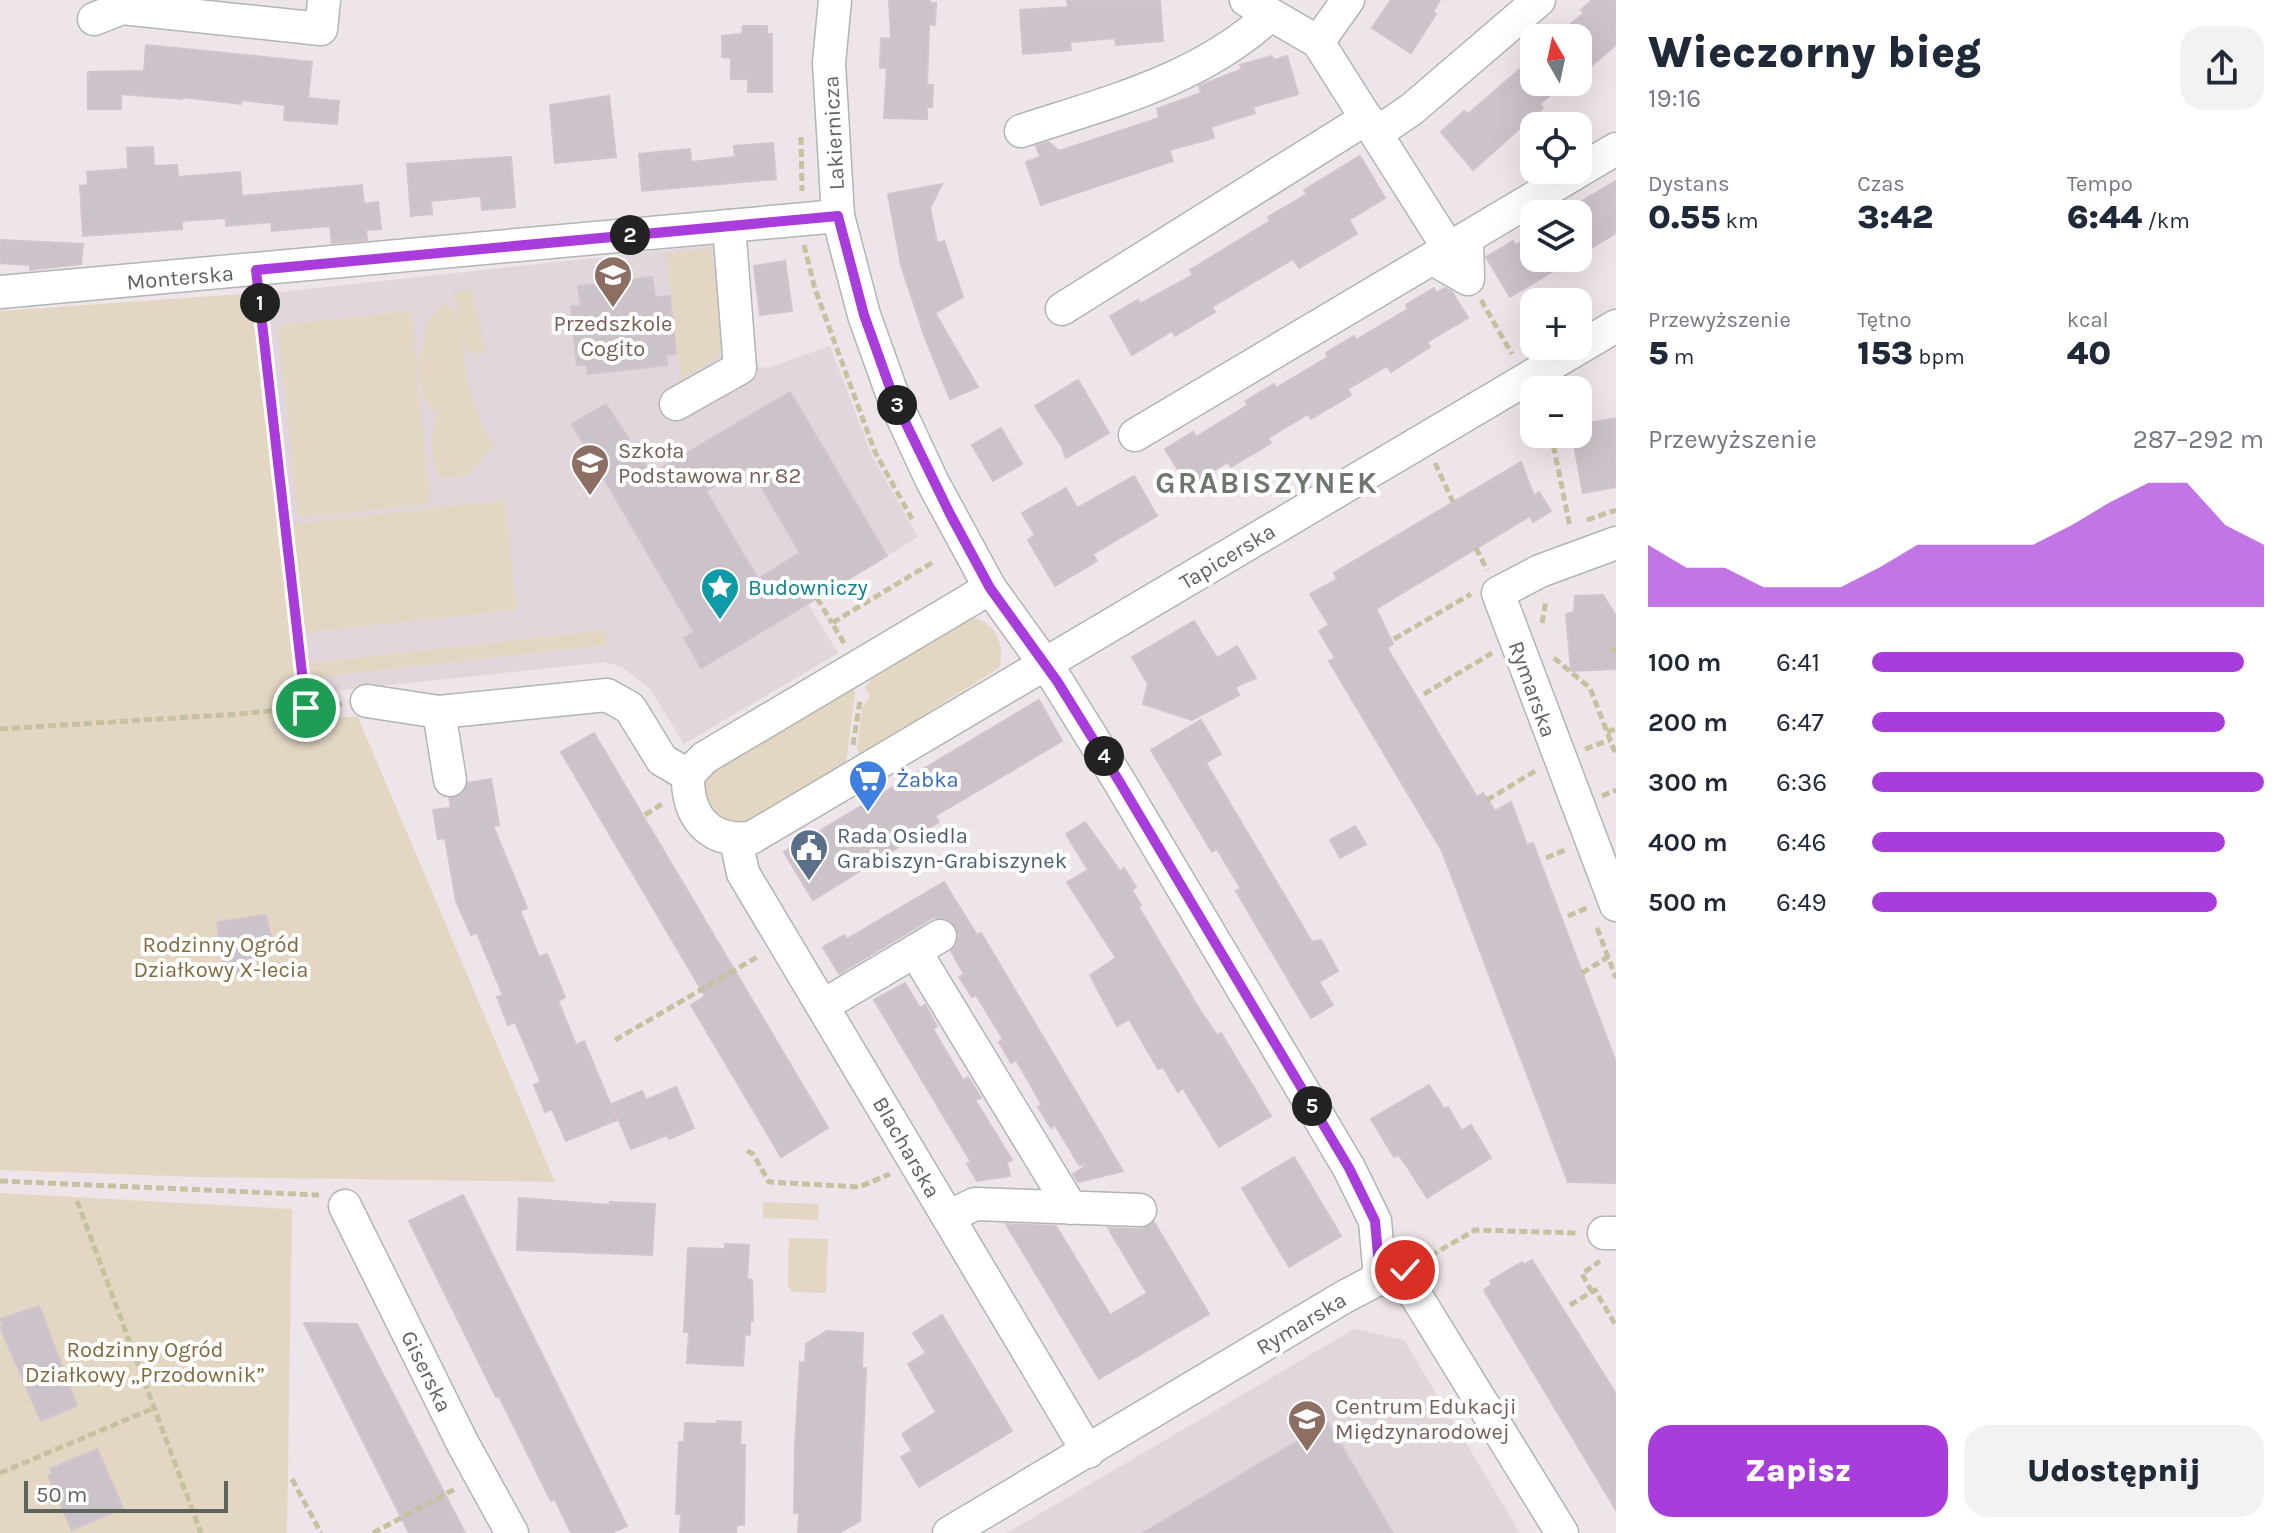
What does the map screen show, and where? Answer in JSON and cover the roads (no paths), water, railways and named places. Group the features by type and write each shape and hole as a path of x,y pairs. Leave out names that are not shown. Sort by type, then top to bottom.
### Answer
{"street":[{"path":"94,19 122,8 321,29 324,0"},
{"name":"Lakiernicza","path":"835,0 829,63 838,216 864,315 894,399 932,481 990,588 1044,663 1119,781 1349,1168 1375,1221 1380,1272"},
{"path":"1318,42 1348,0"},
{"path":"1062,309 1372,126 1412,109 1539,0"},
{"path":"1021,131 1159,86 1228,50 1258,7 1318,42 1468,279"},
{"path":"1135,435 1616,149"},
{"name":"Monterska","path":"0,292 838,216"},
{"path":"676,404 740,368 729,226"},
{"name":"Tapicerska","path":"1044,663 1616,326"},
{"name":"Rymarska","path":"1603,906 1498,593 1575,556 1616,543"},
{"path":"990,588 704,758 688,775 688,797 702,823 723,838 751,838 1044,663"},
{"path":"367,701 439,712 607,695 630,708 662,760 688,775"},
{"path":"439,712 450,780"},
{"name":"Blacharska","path":"736,840 743,873 1088,1452"},
{"path":"824,1005 928,944 1071,1208"},
{"name":"Giserska","path":"335,1201 512,1533"},
{"path":"948,1217 975,1204 1140,1210"},
{"path":"1380,1272 1415,1294 1562,1533"},
{"name":"Rymarska","path":"949,1533 1344,1297 1380,1272"}],"place":[{"name":"Przedszkole Cogito","path":"613,309"},
{"name":"Szkoła Podstawowa nr 82","path":"590,497"},
{"name":"Budowniczy","path":"720,621"},
{"name":"Żabka","path":"868,813"},
{"name":"Rada Osiedla Grabiszyn-Grabiszynek","path":"809,882"},
{"name":"Centrum Edukacji Międzynarodowej","path":"1307,1453"}],"district":[{"name":"GRABISZYNEK","path":"1267,483"}],"park label":[{"name":"Rodzinny Ogród Działkowy X-lecia","path":"221,956"},
{"name":"Rodzinny Ogród Działkowy „Przodownik”","path":"145,1362"}]}
